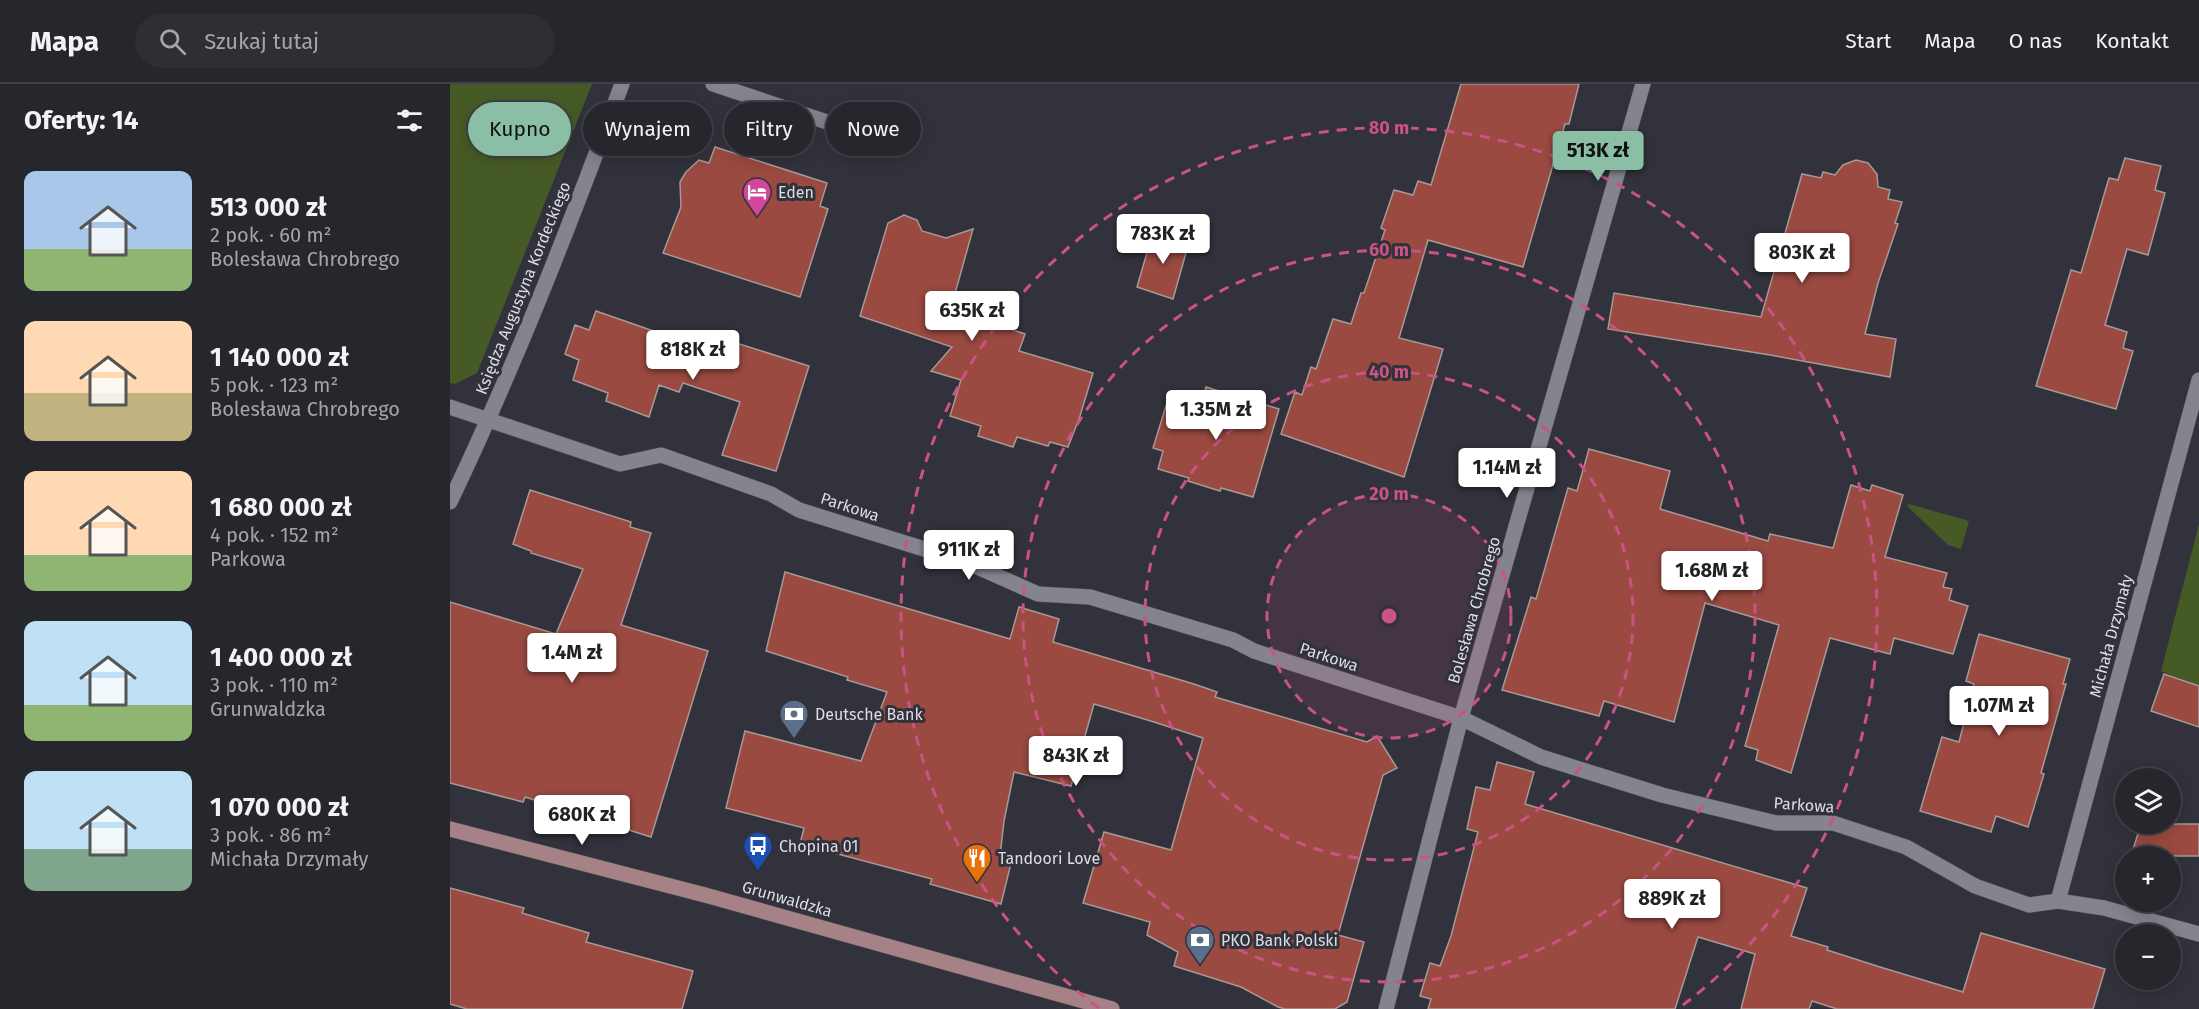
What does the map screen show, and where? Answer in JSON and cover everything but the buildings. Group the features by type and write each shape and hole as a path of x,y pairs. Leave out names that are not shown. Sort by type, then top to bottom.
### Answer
{"street":[{"name":"Księdza Augustyna Kordeckiego","path":"450,502 489,420 550,273 622,84"},
{"path":"713,84 826,121"},
{"name":"Bolesława Chrobrego","path":"1386,1009 1461,718 1643,84"},
{"name":"Michała Drzymały","path":"2058,901 2199,380"},
{"name":"Parkowa","path":"450,407 620,464 661,456 771,494 799,510 966,562 1038,594 1090,597 1233,640 1254,651 1461,718 1541,757 1662,795 1776,823 1833,823 1906,847 1975,886 2030,905 2058,901 2104,908 2199,934"},
{"name":"Grunwaldzka","path":"450,829 705,895 1112,1009"}],"green space":[{"path":"450,84 592,84 571,137 571,102 468,102 468,156 563,156 477,373 455,384 450,383"},
{"path":"1909,504 1969,521 1961,549 1948,545 1907,506"},
{"path":"2199,524 2199,686 2161,671"}],"place":[{"name":"Eden","path":"757,218"},
{"name":"Deutsche Bank","path":"794,740"},
{"name":"Chopina 01","path":"758,872"},
{"name":"Tandoori Love","path":"977,884"},
{"name":"PKO Bank Polski","path":"1200,966"}]}
